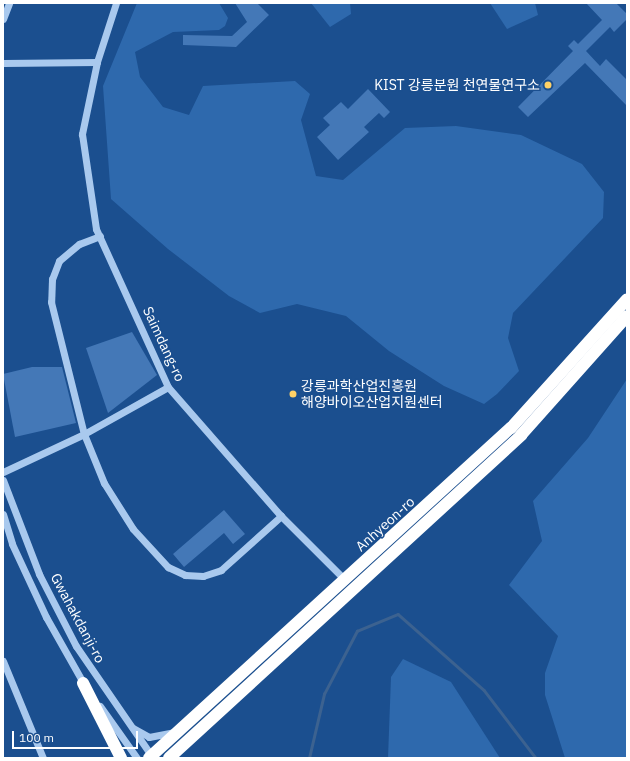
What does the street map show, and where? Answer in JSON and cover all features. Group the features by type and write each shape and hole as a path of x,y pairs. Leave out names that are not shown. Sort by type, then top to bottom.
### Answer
{"highway":[{"name":"Anhyeon-ro","path":"152,757 510,428 627,299"},
{"name":"Anhyeon-ro","path":"170,758 521,436 627,316"},
{"path":"345,580 354,590"},
{"path":"83,683 122,758"}],"street":[{"path":"3,19 9,3"},
{"path":"3,63 97,62 116,3"},
{"name":"Saimdang-ro","path":"97,62 82,134 100,236 168,387 281,516 345,580"},
{"path":"100,236 80,244 59,261 52,279 51,302 84,434 104,483 134,529 168,567 185,575 203,576 220,570 281,516"},
{"path":"3,472 84,434 168,387"},
{"name":"Gwahakdanji-ro","path":"3,480 39,574 76,646 152,757"},
{"name":"Gwahakdanji-ro","path":"3,514 12,544 46,618 83,683 137,758"},
{"path":"3,660 43,758"},
{"path":"131,726 149,737 182,729"}],"shaded area":[{"path":"137,3 219,3 228,18 225,26 219,30 173,32 135,52 140,77 163,107 189,115 203,86 295,81 310,94 301,120 316,176 343,180 405,128 456,126 521,135 582,164 604,192 603,218 513,313 508,338 519,371 497,394 484,404 444,386 389,351 346,316 297,304 260,313 229,296 168,249 111,199 103,86"},
{"path":"311,3 350,3 351,14 330,27"},
{"path":"490,3 535,3 538,15 507,29"},
{"path":"627,379 627,758 565,758 545,695 545,673 558,636 509,585 542,541 533,501 588,438"},
{"path":"403,659 451,682 500,758 388,758 391,677"}],"building":[{"path":"235,3 257,3 269,15 236,47 183,45 183,35 232,36 247,22"},
{"path":"586,3 616,3 627,14 627,19 614,32 610,27 586,51 600,66 606,59 627,80 627,106 585,63 528,117 518,107 573,51 568,46 574,40 578,44 602,20"},
{"path":"368,89 390,112 384,118 379,113 364,127 369,132 338,160 317,137 330,125 323,118 341,102 348,109"},
{"path":"132,332 157,375 108,413 86,348"},
{"path":"32,367 62,367 76,423 15,437 3,374"},
{"path":"224,510 245,534 233,544 224,533 184,567 173,554"}],"waterway":[{"path":"309,758 324,694 357,631 398,614 484,690 536,758"}],"place":[{"name":"KIST 강릉분원 천연물연구소","path":"548,85"},
{"name":"강릉과학산업진흥원 해양바이오산업지원센터","path":"293,394"}]}
